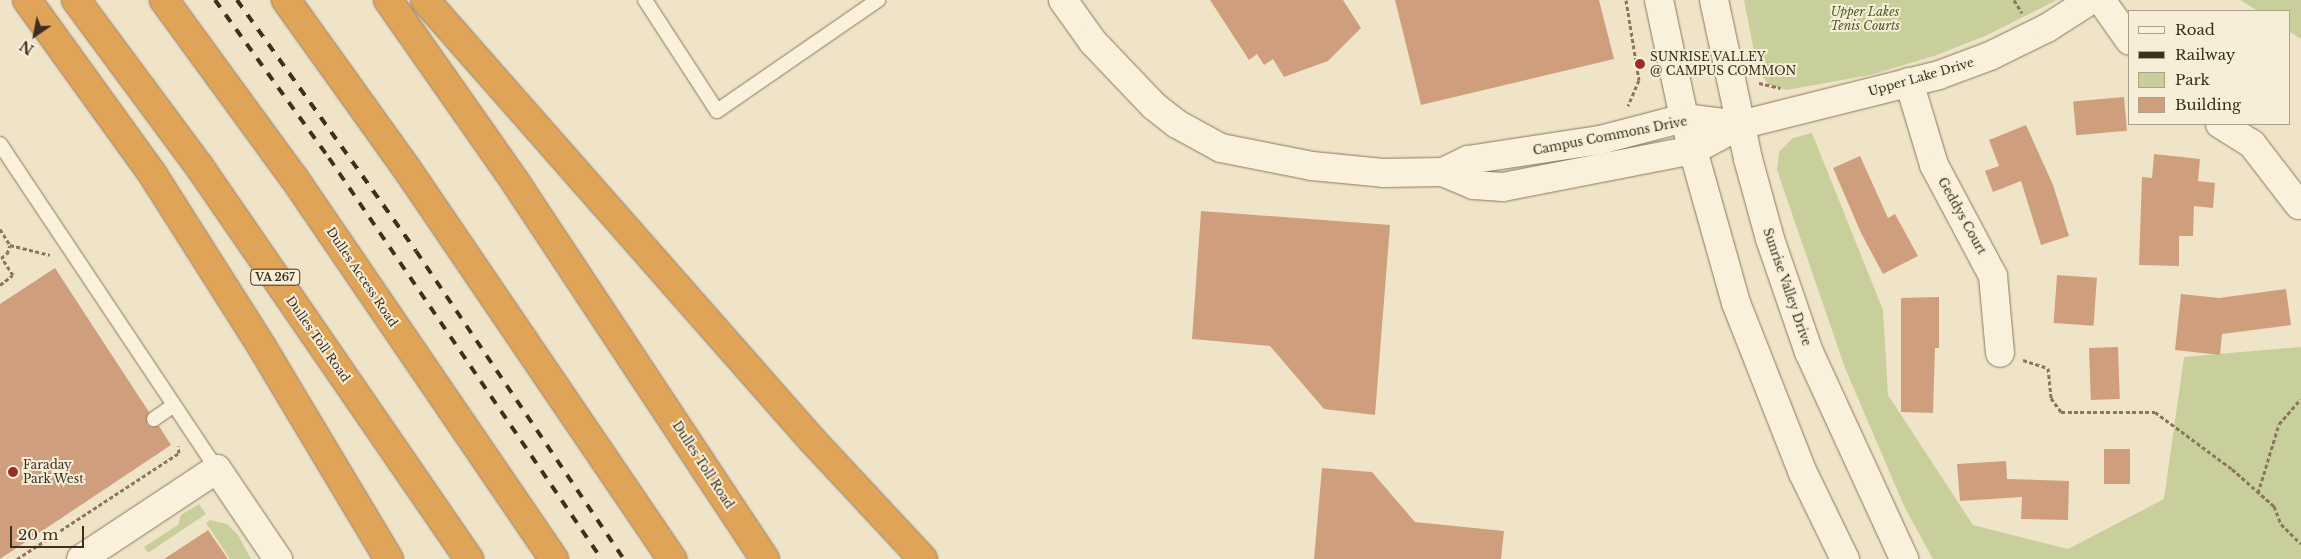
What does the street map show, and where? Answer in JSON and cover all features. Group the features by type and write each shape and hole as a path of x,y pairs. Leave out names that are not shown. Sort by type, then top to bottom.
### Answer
{"highway":[{"path":"27,0 153,175 262,348 389,559"},
{"name":"Dulles Toll Road","path":"76,0 204,174 469,559"},
{"name":"Dulles Access Road","path":"164,0 294,178 554,559"},
{"path":"286,0 407,169 672,559"},
{"name":"Dulles Toll Road","path":"388,0 516,183 765,559"},
{"path":"425,0 813,441 923,559"}],"street":[{"name":"Campus Commons Drive","path":"1063,0 1093,42 1136,88 1177,124 1206,141 1245,155 1312,166 1383,172 1443,172 1474,185 1503,187 1694,150 1740,125"},
{"path":"1659,0 1684,118 1736,303 1802,473 1845,559"},
{"name":"Sunrise Valley Drive","path":"1714,0 1740,125 1770,239 1808,352 1904,559"},
{"name":"Upper Lake Drive","path":"1740,125 1909,82 1990,56 2047,28 2091,0"},
{"path":"2101,0 2128,38"},
{"name":"Geddys Court","path":"1909,82 1934,165 1993,276 2000,353"},
{"name":"Campus Commons Drive","path":"1443,172 1468,160 1600,140 1684,118 1740,125"},
{"path":"2222,125 2252,144 2299,205"},
{"path":"81,559 217,469 278,559"}],"lane":[{"path":"645,0 718,112 878,0"},
{"path":"0,144 217,469"},
{"path":"157,416 174,405"}],"path":[{"path":"1625,109 1630,104 1639,80 1626,0"},
{"path":"2014,0 2024,16"},
{"path":"0,229 10,245 54,256"},
{"path":"0,284 13,275 1,258 10,245"},
{"path":"2000,353 2048,368 2051,398 2061,412 2154,412 2274,506 2281,524 2301,544"},
{"path":"2258,492 2279,424 2301,399"},
{"path":"18,559 179,453 177,442 157,416"}],"green space":[{"name":"Upper Lakes Tenis Courts","path":"1744,0 2057,0 1985,36 1934,56 1870,75 1787,90 1769,85 1758,71"},
{"path":"2240,0 2301,0 2301,39 2291,33 2291,10 2256,10"},
{"path":"1812,133 1883,310 1888,395 1973,525 2068,549 2164,499 2184,357 2301,347 2301,559 1933,559 1905,508 1845,368 1777,170 1779,152 1793,138"},
{"path":"199,504 206,514 148,553 144,547 178,525 181,515"},
{"path":"210,520 227,524 238,535 251,559 230,559 206,523"}],"building":[{"path":"1210,0 1343,0 1361,28 1328,61 1284,77 1273,59 1264,65 1257,54 1249,60"},
{"path":"1395,0 1599,0 1614,59 1421,105"},
{"path":"2124,97 2127,131 2076,135 2073,101"},
{"path":"2026,125 2053,185 2069,236 2041,245 2021,181 1993,192 1985,171 1999,166 1989,140"},
{"path":"2154,154 2200,159 2198,181 2215,183 2213,208 2194,206 2193,236 2179,236 2179,266 2139,265 2142,177 2152,178"},
{"path":"1860,156 1888,218 1895,214 1918,256 1883,274 1861,233 1833,168"},
{"path":"1201,211 1390,225 1375,415 1324,409 1270,346 1192,339"},
{"path":"55,268 149,412 147,424 151,427 159,426 171,445 0,559 0,304"},
{"path":"2057,275 2097,278 2094,326 2054,323"},
{"path":"2286,289 2291,325 2222,334 2220,355 2175,350 2181,294 2219,298"},
{"path":"1939,297 1939,348 1935,348 1933,413 1901,412 1901,298"},
{"path":"2118,347 2120,399 2091,400 2089,348"},
{"path":"2104,449 2130,449 2130,484 2104,484"},
{"path":"2006,461 2007,479 2069,481 2068,520 2021,519 2022,497 1960,501 1957,464"},
{"path":"1322,468 1372,472 1415,522 1504,531 1501,559 1314,559"},
{"path":"208,530 228,559 164,559 190,542"}],"railway":[{"path":"215,0 329,158 602,559"},
{"path":"237,0 416,251 624,559"}],"place":[{"name":"SUNRISE VALLEY @ CAMPUS COMMON","path":"1640,64"},
{"name":"Faraday Park West","path":"13,472"}]}
